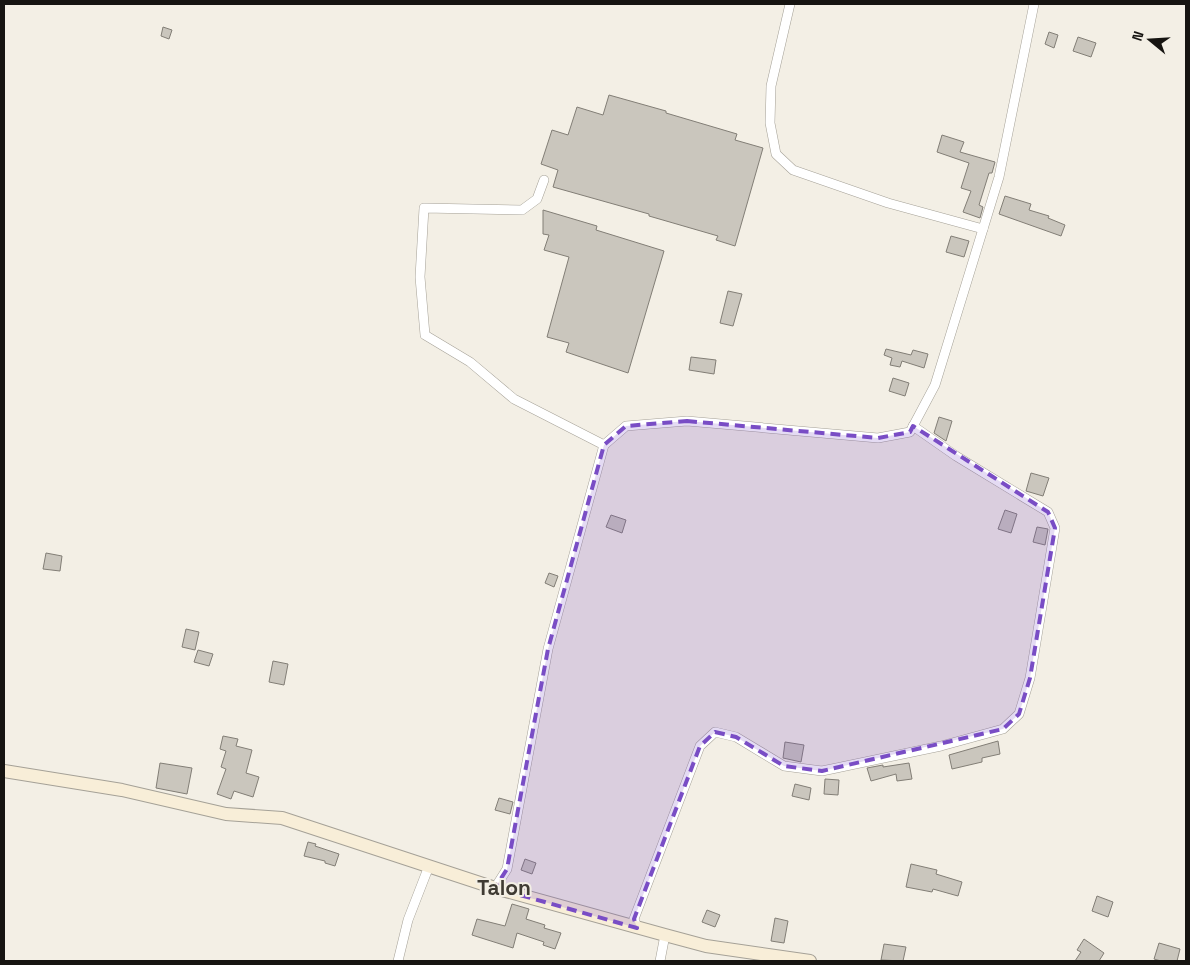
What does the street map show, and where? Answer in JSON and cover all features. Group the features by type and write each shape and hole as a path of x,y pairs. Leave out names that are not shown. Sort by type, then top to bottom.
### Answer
{"street":[{"path":"790,4 771,86 770,123 776,154 793,170 888,203 983,229"},
{"path":"495,888 506,869 548,649 604,445 626,426 687,420 878,438 910,432 935,386 999,177 1034,4"},
{"path":"544,180 538,199 522,210 424,208 420,277 425,336 470,362 514,399 604,445"},
{"path":"638,928 634,919 700,746 715,732 736,737 784,766 822,771 941,746 1003,729 1019,714 1030,678 1055,528 1048,512 956,456 913,426"},
{"path":"4,771 122,790 226,814 282,818 495,888 638,928 706,946 810,961"},
{"path":"398,961 408,920 429,866"},
{"path":"660,961 664,935"}],"highlighted area":[{"path":"687,421 878,438 910,432 913,426 1048,512 1055,528 1030,678 1019,714 1003,729 822,771 784,766 736,737 715,732 700,746 634,919 637,928 495,888 507,869 548,649 604,445 626,426"}],"building":[{"path":"163,27 172,30 169,39 161,36"},
{"path":"1049,32 1058,35 1054,48 1045,44"},
{"path":"1078,37 1096,43 1091,57 1073,51"},
{"path":"609,95 737,134 735,140 763,148 735,246 716,240 718,236 553,187 558,170 541,164 552,130 568,135 577,107 603,115"},
{"path":"942,135 964,142 960,152 995,162 992,173 989,173 979,205 983,207 980,218 963,212 971,191 961,188 969,163 937,152"},
{"path":"1005,196 1031,204 1029,210 1049,216 1048,218 1065,225 1061,236 999,214"},
{"path":"543,210 597,226 596,230 664,251 628,373 566,352 569,343 547,337 569,257 544,250 549,235 543,234"},
{"path":"951,236 969,241 964,257 946,252"},
{"path":"728,291 742,294 733,326 720,323"},
{"path":"886,349 911,355 913,350 928,354 924,368 902,361 900,367 890,365 892,358 884,355"},
{"path":"691,357 716,360 714,374 689,370"},
{"path":"893,378 909,383 905,396 889,391"},
{"path":"939,417 952,421 946,441 934,433"},
{"path":"1031,473 1049,478 1043,496 1026,491"},
{"path":"1005,510 1017,514 1011,533 998,529"},
{"path":"611,515 626,520 622,533 606,527"},
{"path":"1037,527 1048,529 1045,545 1033,542"},
{"path":"46,553 62,556 60,571 43,569"},
{"path":"549,573 558,576 554,587 545,583"},
{"path":"186,629 199,632 195,650 182,647"},
{"path":"198,650 213,654 209,666 194,662"},
{"path":"273,661 288,664 284,685 269,682"},
{"path":"223,736 238,739 236,746 252,750 246,773 259,777 253,797 234,791 231,799 217,794 226,769 221,767 226,751 220,749"},
{"path":"998,741 1000,754 982,758 982,762 952,769 949,755"},
{"path":"785,742 804,745 801,762 783,758"},
{"path":"160,763 192,768 187,794 156,788"},
{"path":"909,763 912,779 897,781 896,774 871,781 867,768 883,765 883,767"},
{"path":"825,779 839,780 838,795 824,794"},
{"path":"795,784 811,788 809,800 792,796"},
{"path":"499,798 513,802 510,814 495,810"},
{"path":"308,842 339,854 335,866 325,863 325,861 304,856"},
{"path":"525,859 536,863 532,874 521,870"},
{"path":"911,864 937,870 936,874 962,882 958,896 933,889 932,892 906,887"},
{"path":"1097,896 1113,902 1108,917 1092,911"},
{"path":"512,904 529,909 526,919 545,925 544,928 561,933 555,949 543,945 544,942 517,933 513,948 472,935 477,919 505,926"},
{"path":"707,910 720,915 715,927 702,922"},
{"path":"775,918 788,921 784,943 771,941"},
{"path":"1084,939 1104,953 1099,961 1075,961 1081,952 1077,950"},
{"path":"1159,943 1180,949 1177,961 1154,959"},
{"path":"884,944 906,947 903,961 881,960"}],"district":[{"name":"Talon","path":"504,888"}]}
